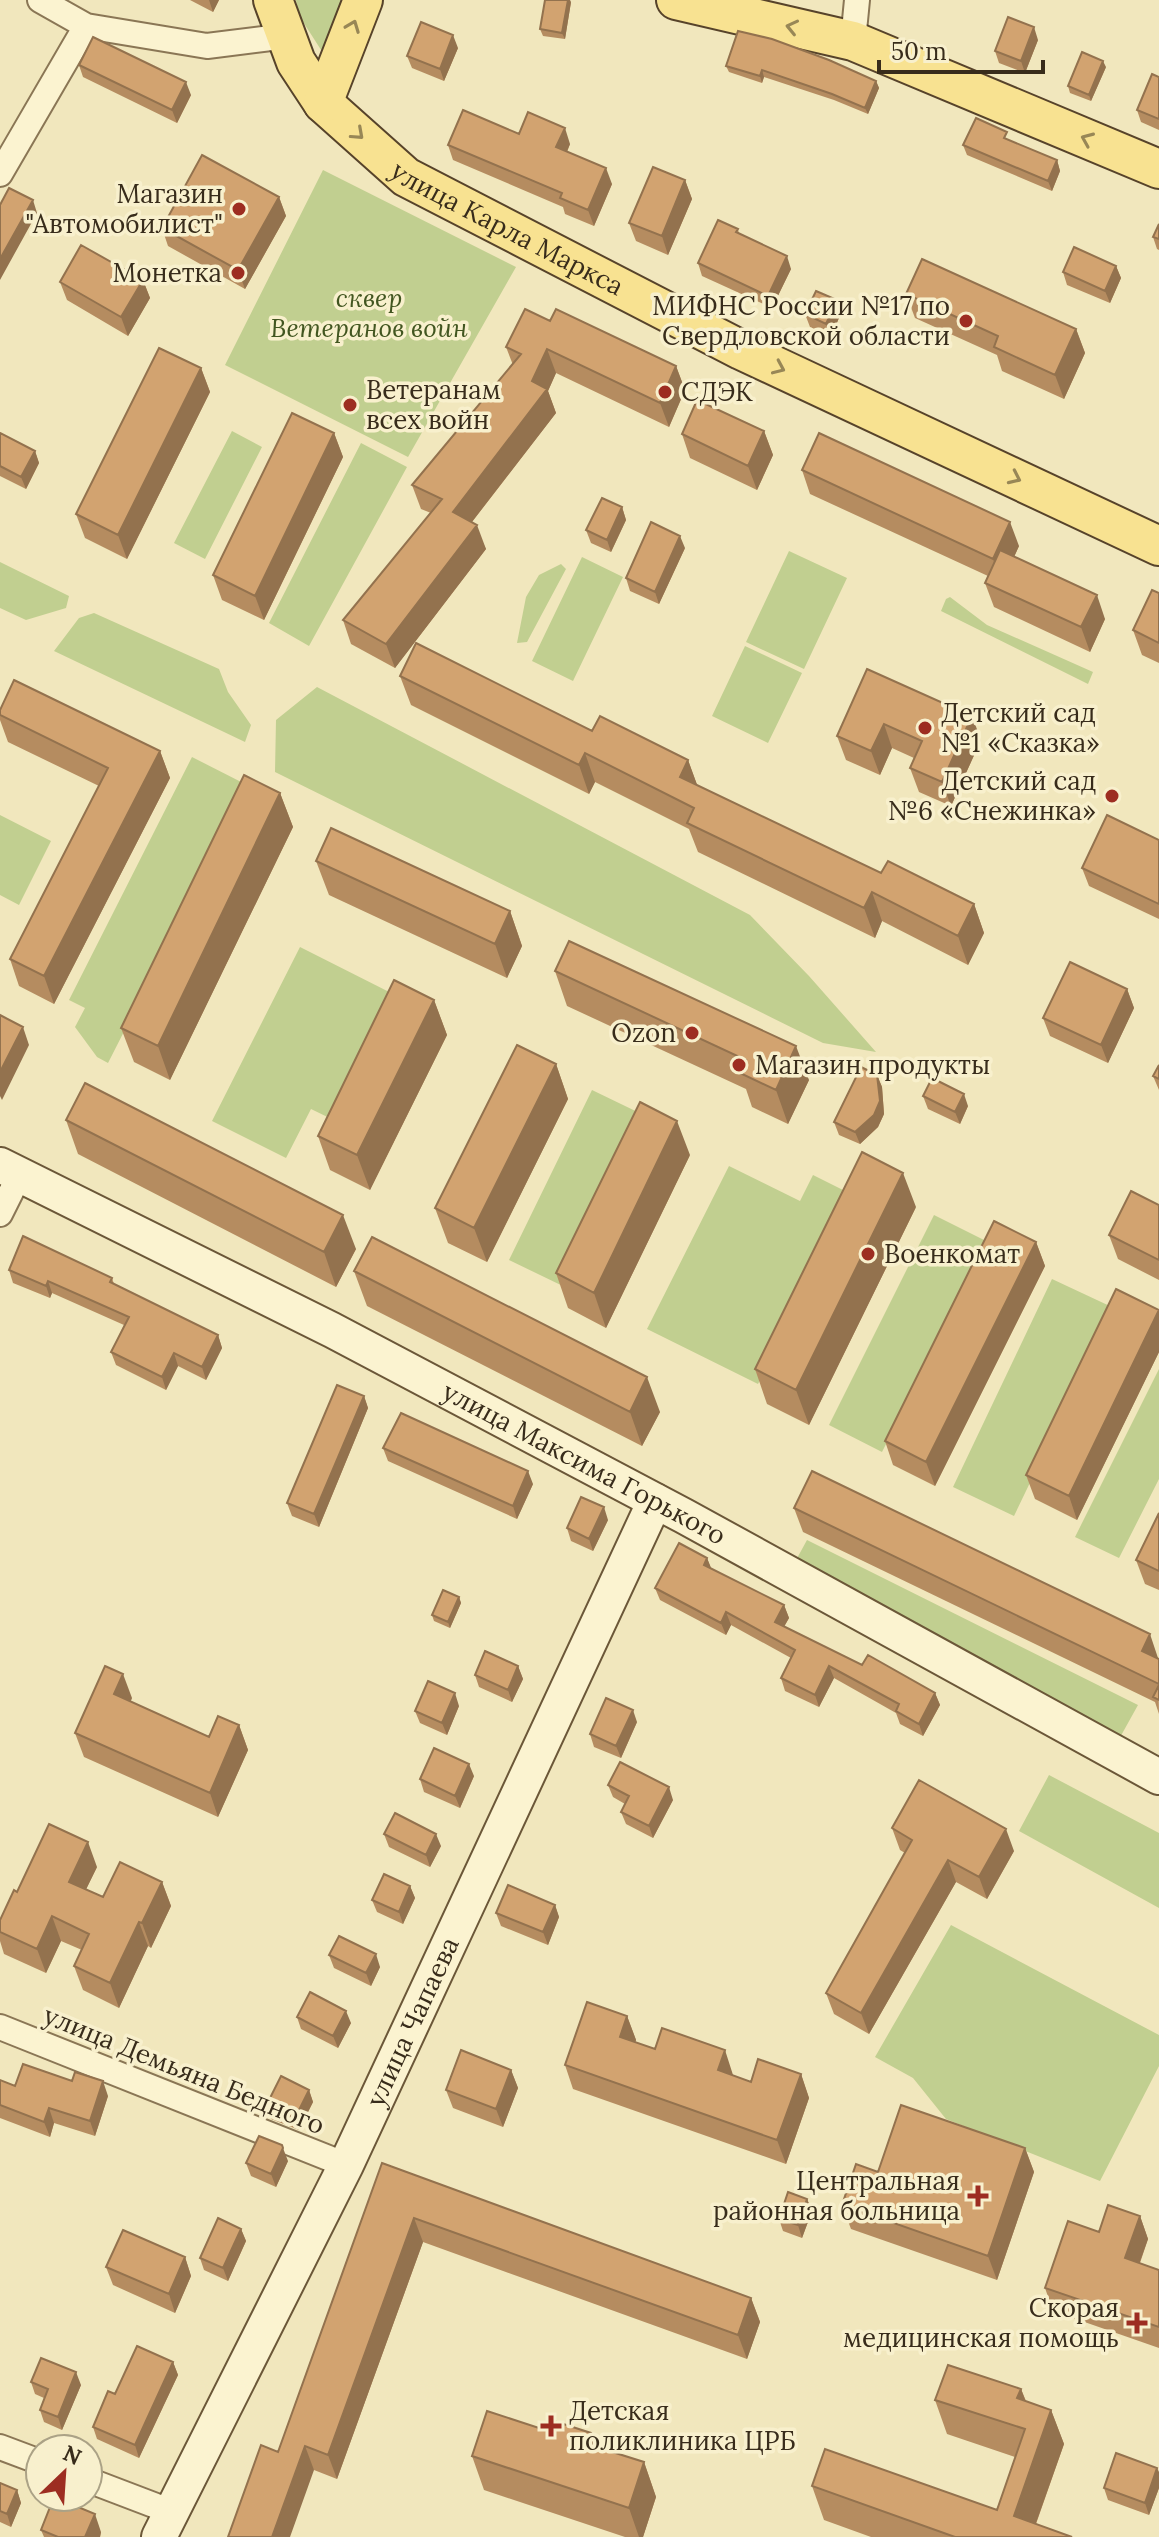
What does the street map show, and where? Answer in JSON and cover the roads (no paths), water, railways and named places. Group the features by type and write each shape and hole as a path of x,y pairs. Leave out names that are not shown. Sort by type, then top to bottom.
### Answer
{"main road":[{"name":"улица Карла Маркса","path":"273,0 296,62 323,103 406,177 741,350 1159,546"},
{"path":"323,103 363,0"},
{"path":"676,0 853,41 1159,169"}],"street":[{"path":"40,0 86,26 207,46 287,36"},
{"path":"853,41 857,0"},
{"path":"0,174 86,26"},
{"path":"0,1214 10,1170"},
{"name":"улица Максима Горького","path":"10,1170 332,1330 655,1501 1159,1777"},
{"name":"улица Чапаева","path":"165,2524 346,2165 655,1501"},
{"name":"улица Демьяна Бедного","path":"0,2027 346,2165"},
{"path":"0,2447 24,2456"},
{"path":"104,2489 165,2524"}],"place":[{"name":"Магазин \"Автомобилист\"","path":"239,209"},
{"name":"Монетка","path":"238,273"},
{"name":"МИФНС России №17 по Свердловской области","path":"966,321"},
{"name":"СДЭК","path":"665,392"},
{"name":"Ветеранам всех войн","path":"350,405"},
{"name":"Детский сад №1 «Сказка»","path":"925,728"},
{"name":"Детский сад №6 «Снежинка»","path":"1112,796"},
{"name":"Ozon","path":"692,1033"},
{"name":"Магазин продукты","path":"739,1065"},
{"name":"Военкомат","path":"868,1254"},
{"name":"Центральная районная больница","path":"978,2196"},
{"name":"Скорая медицинская помощь","path":"1137,2323"},
{"name":"Детская поликлиника ЦРБ","path":"551,2426"}],"park label":[{"name":"сквер Ветеранов войн","path":"369,313"}]}
